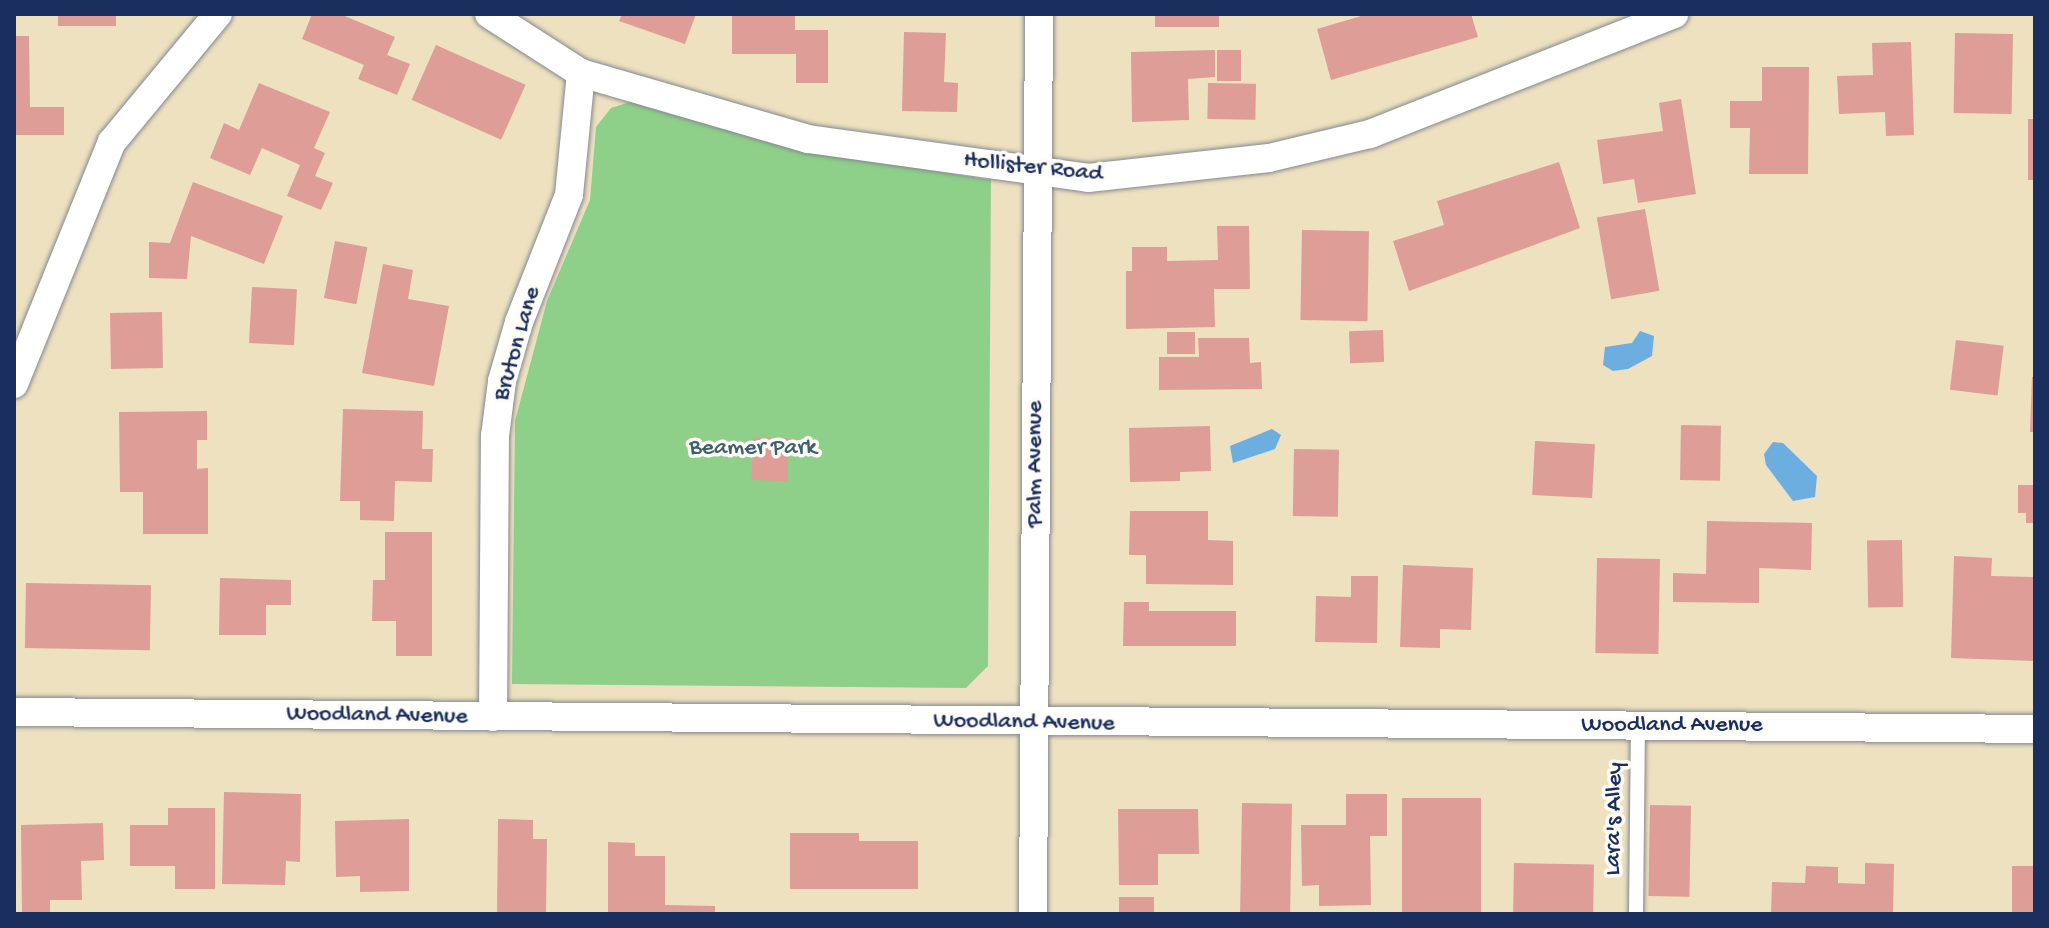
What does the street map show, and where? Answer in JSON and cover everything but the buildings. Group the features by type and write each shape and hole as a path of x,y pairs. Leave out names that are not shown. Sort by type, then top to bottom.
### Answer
{"street":[{"path":"14,384 112,142 218,14"},
{"name":"Hollister Road","path":"489,14 581,73 808,139 1088,178 1159,174 1269,158 1355,137 1674,14"},
{"name":"Palm Avenue","path":"1033,914 1039,14"},
{"name":"Bruton Lane","path":"493,717 495,436 500,394 519,322 569,195 581,73"},
{"name":"Woodland Avenue","path":"14,712 1036,723 2035,729"}],"lane":[{"name":"Lara's Alley","path":"1636,914 1638,725"}],"green space":[{"name":"Beamer Park","path":"630,102 789,148 991,180 988,666 966,688 512,684 515,421 547,301 590,200 596,127 611,108"}],"water":[{"path":"1640,331 1654,336 1652,356 1628,369 1613,371 1603,365 1605,347 1632,343"},
{"path":"1272,429 1281,435 1275,449 1233,463 1230,446"},
{"path":"1773,442 1783,443 1817,476 1815,497 1793,501 1766,465 1764,454"}]}
